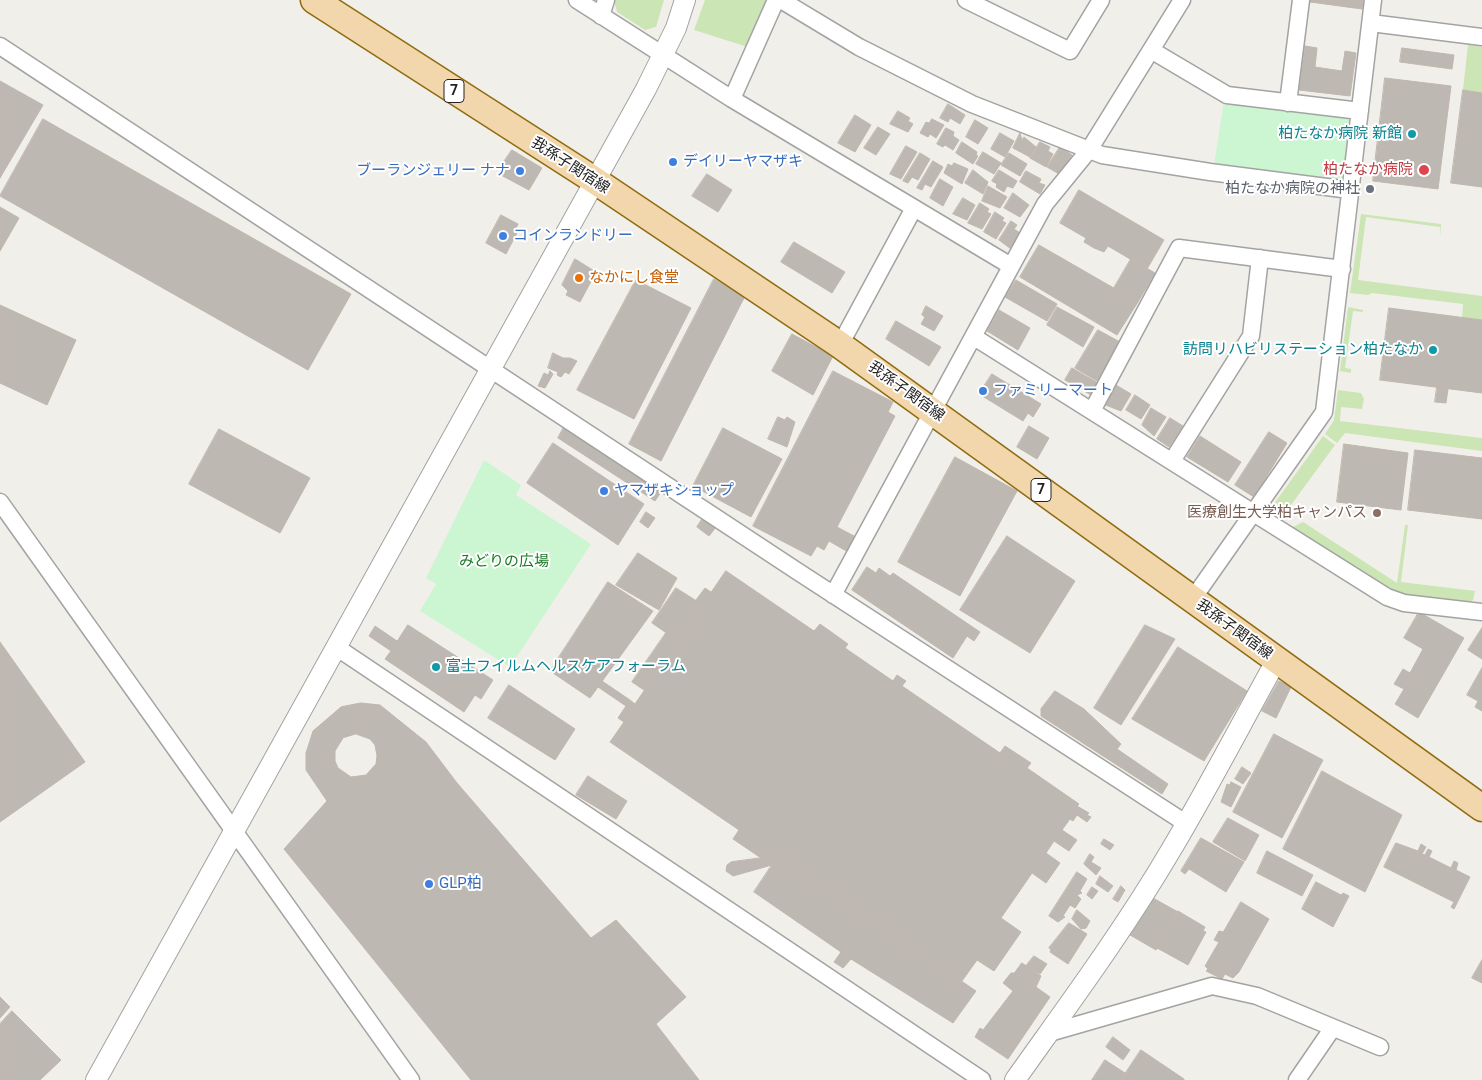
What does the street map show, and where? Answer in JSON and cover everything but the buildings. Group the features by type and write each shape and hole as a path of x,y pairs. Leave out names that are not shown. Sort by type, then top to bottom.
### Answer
{"main road":[{"name":"我孫子関宿線","path":"314,0 594,180 840,345 1482,808"}],"street":[{"path":"577,0 732,99 1011,266"},
{"path":"601,16 606,0"},
{"path":"96,1080 663,55 685,0"},
{"path":"732,99 776,0"},
{"path":"781,0 859,47 972,104 1102,155 1210,172 1350,190"},
{"path":"966,0 1070,51 1101,0"},
{"path":"833,595 1045,204 1088,150 1182,0"},
{"path":"1288,103 1301,0"},
{"path":"1192,600 1324,412 1373,0"},
{"path":"1370,23 1482,37"},
{"path":"0,46 833,595 1187,824"},
{"path":"1151,50 1227,95 1360,111"},
{"path":"840,345 914,208"},
{"path":"1092,411 1179,248 1342,269"},
{"path":"1172,461 1250,336 1260,258"},
{"path":"974,337 1387,597 1404,603 1482,612"},
{"path":"0,502 411,1080"},
{"path":"336,647 982,1080"},
{"path":"1015,1080 1092,975 1187,824 1276,660"},
{"path":"1049,1033 1212,986 1257,996 1332,1029 1380,1047"},
{"path":"1297,1080 1332,1029"}],"green space":[{"path":"614,0 664,0 656,27 645,30 617,12"},
{"path":"705,0 769,0 751,48 694,30"},
{"path":"1468,45 1482,47 1482,93 1463,90"},
{"path":"1224,100 1345,115 1352,124 1345,175 1337,182 1214,166"},
{"path":"1361,214 1441,224 1440,237 1440,227 1366,217 1358,280 1482,296 1482,320 1462,318 1463,304 1372,293 1368,295 1350,293"},
{"path":"1348,307 1363,310 1363,312 1353,311 1345,368 1351,369 1351,373 1340,371"},
{"path":"1338,390 1361,393 1364,399 1362,409 1341,407 1340,421 1482,438 1482,451 1345,433 1337,443 1325,434 1334,420"},
{"path":"1323,436 1335,445 1288,509 1290,511 1273,518 1271,508"},
{"name":"みどりの広場","path":"484,460 521,485 516,495 591,544 510,667 420,611 436,584 426,578"},
{"path":"1303,522 1397,583 1405,525 1408,525 1401,582 1475,591 1473,600 1466,604 1401,596 1391,592 1289,529"}],"place":[{"name":"柏たなか病院 新館","path":"1412,134"},
{"name":"デイリーヤマザキ","path":"673,162"},
{"name":"柏たなか病院","path":"1424,170"},
{"name":"ブーランジェリー ナナ","path":"520,171"},
{"name":"柏たなか病院の神社","path":"1370,189"},
{"name":"コインランドリー","path":"503,236"},
{"name":"なかにし食堂","path":"579,278"},
{"name":"訪問リハビリステーション柏たなか","path":"1433,350"},
{"name":"ファミリーマート","path":"983,391"},
{"name":"ヤマザキショップ","path":"604,491"},
{"name":"医療創生大学柏キャンパス","path":"1377,513"},
{"name":"富士フイルムヘルスケアフォーラム","path":"436,667"},
{"name":"GLP柏","path":"429,884"}]}
